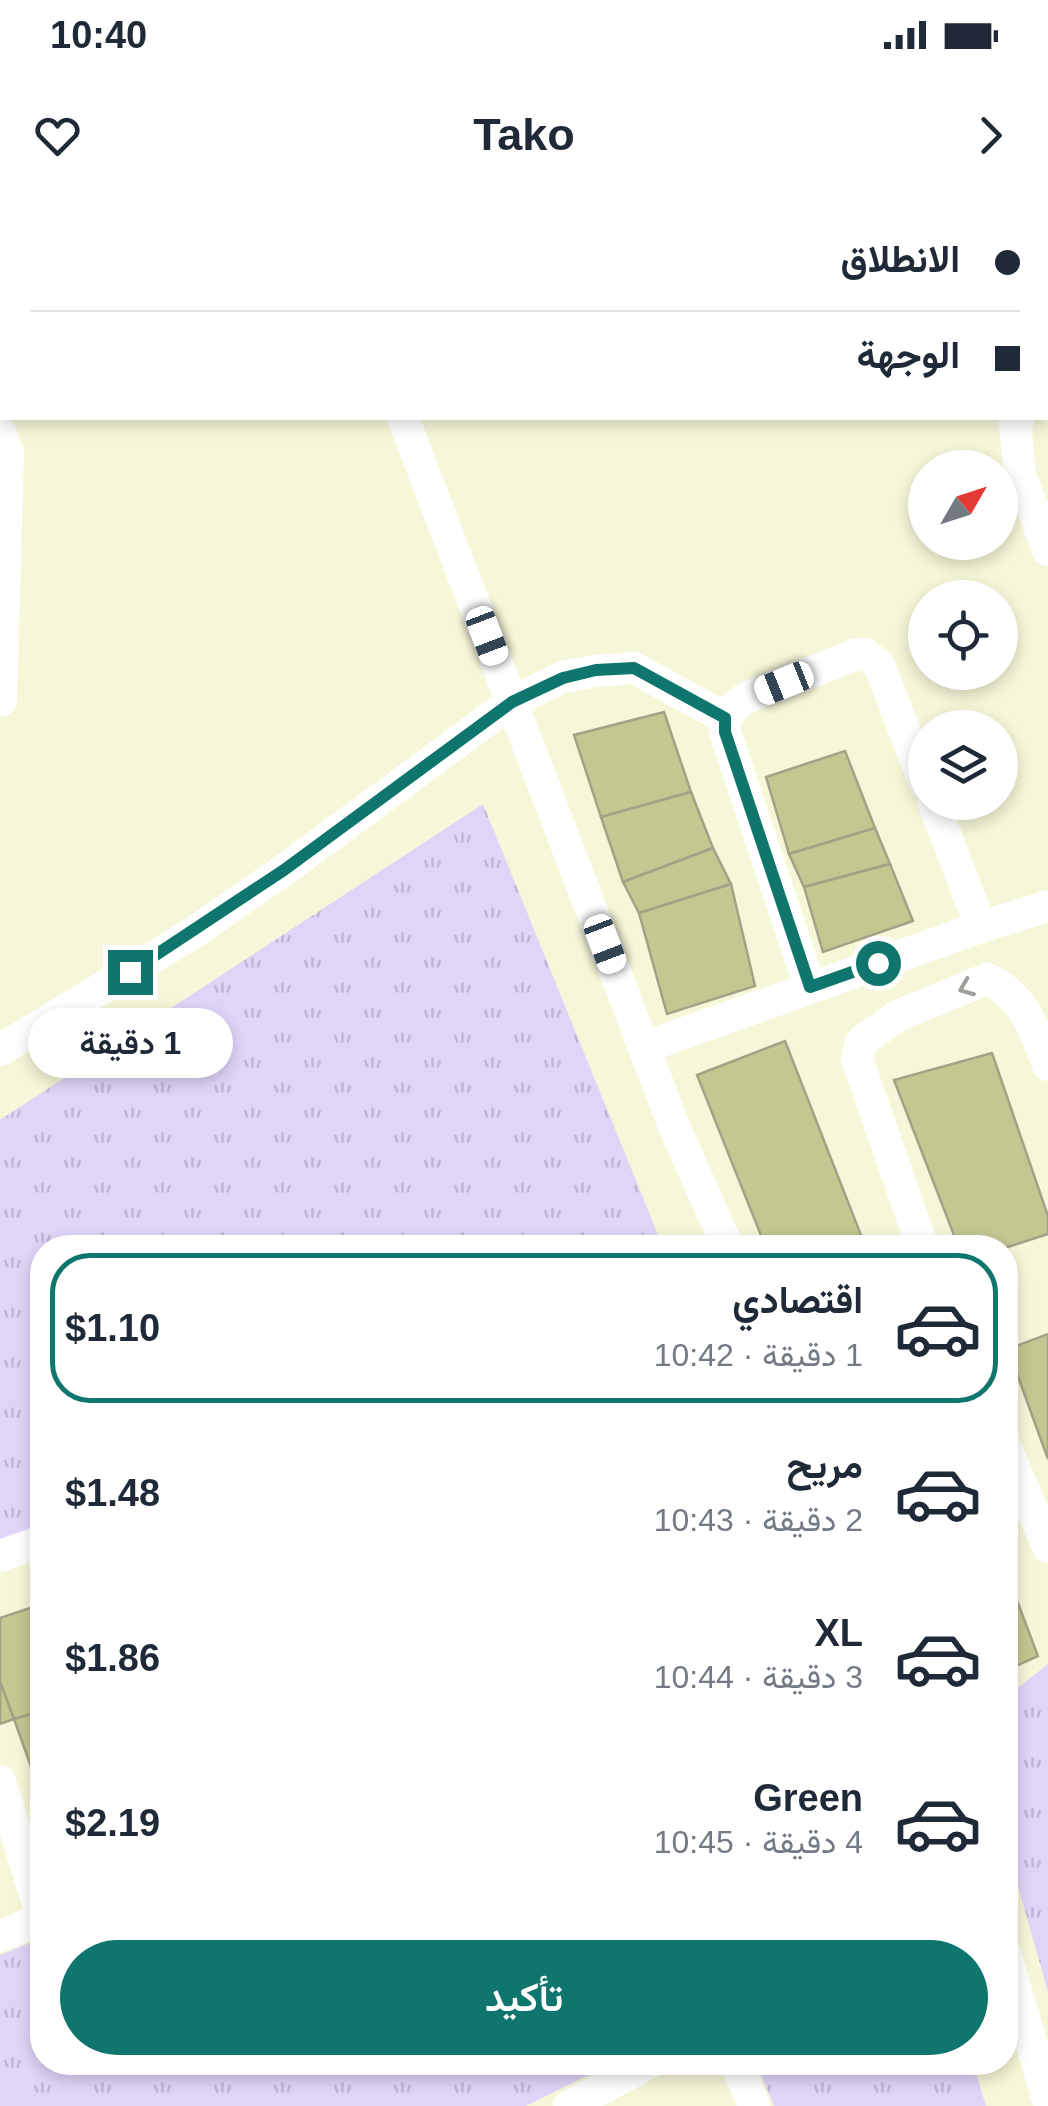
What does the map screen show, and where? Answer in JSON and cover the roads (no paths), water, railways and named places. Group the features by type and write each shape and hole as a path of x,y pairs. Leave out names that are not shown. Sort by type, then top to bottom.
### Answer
{"street":[{"path":"1016,420 1020,475 1048,550"},
{"path":"416,425 512,702 674,1126 722,1235"},
{"path":"0,431 8,453 0,700"},
{"path":"810,987 725,732 725,718 733,706 748,698 855,654 865,654 879,664 908,739"},
{"path":"0,1050 223,912 512,702 563,678 596,670 634,668 725,718"},
{"path":"940,820 981,927"},
{"path":"645,1047 1048,906"},
{"path":"918,1235 857,1058 861,1042 896,1016 988,979 1017,999 1048,1065"},
{"path":"1018,1477 1048,1547"},
{"path":"0,1556 30,1545"},
{"path":"0,1781 30,1878"},
{"path":"0,1936 30,1922"},
{"path":"1018,1997 1048,2100"},
{"path":"570,2106 627,2075"},
{"path":"741,2075 754,2106"}]}
